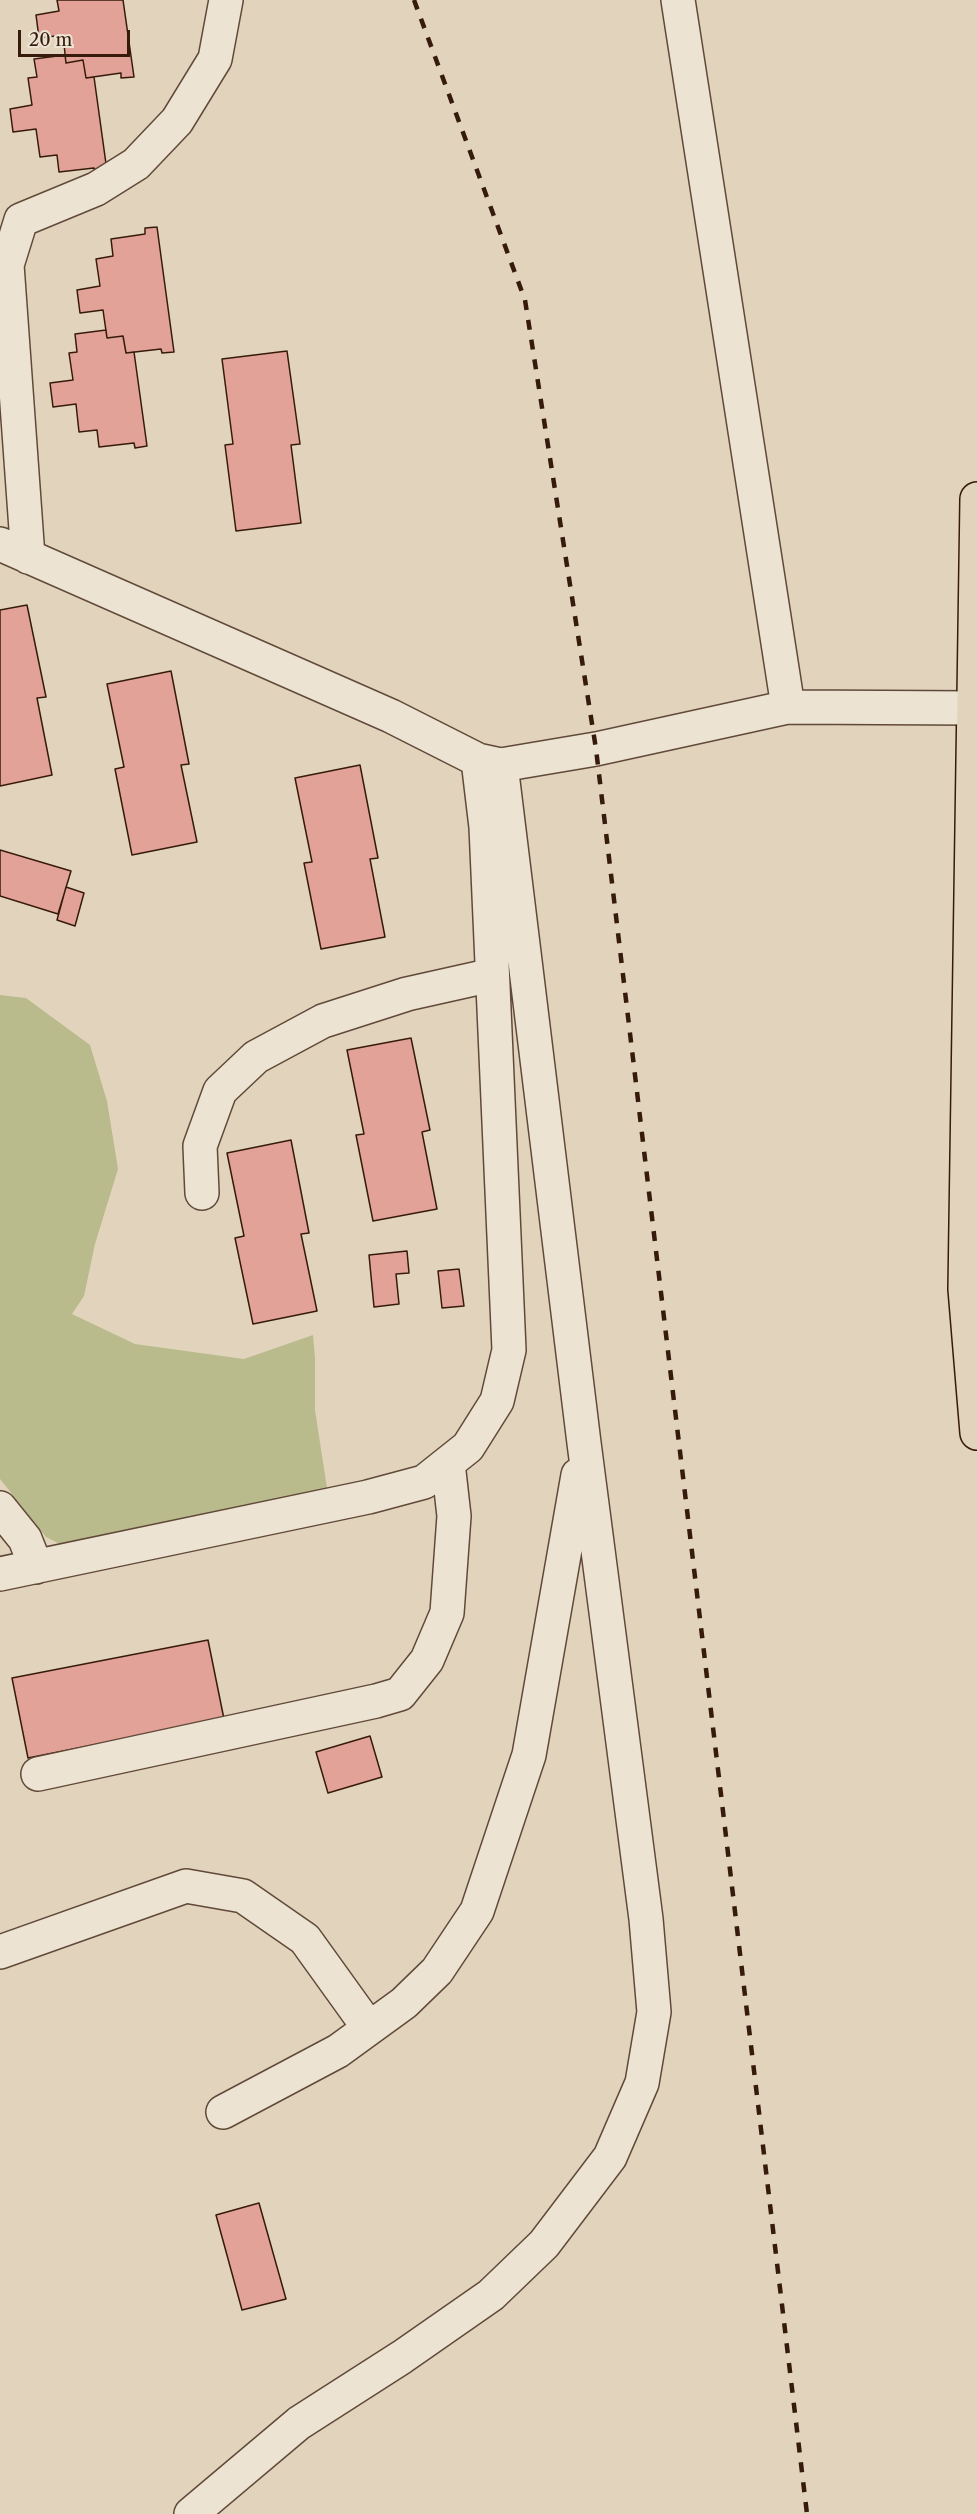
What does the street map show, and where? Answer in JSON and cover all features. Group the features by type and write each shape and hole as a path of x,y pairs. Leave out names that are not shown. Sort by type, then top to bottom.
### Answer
{"highway":[{"path":"977,499 964,1289 977,1433"}],"street":[{"path":"225,0 214,58 177,121 169,130 136,164 96,189 21,220 8,265 14,551 391,716 489,762 596,749 788,707 974,708"},
{"path":"678,0 788,707"},
{"path":"0,1575 368,1497 424,1482 468,1447 497,1401 509,1350 486,827 489,762"},
{"path":"191,2514 299,2423 402,2357 491,2295 544,2244 610,2157 642,2083 654,2012 646,1919 584,1443 489,762"},
{"path":"202,1193 200,1146 220,1091 256,1057 322,1021 407,994 492,975"},
{"path":"223,2112 338,2051 404,2003 438,1971 477,1911 529,1755 584,1443"},
{"path":"38,1774 400,1694 427,1660 447,1613 454,1516 448,1464"},
{"path":"0,1508 25,1539 36,1567"},
{"path":"0,1952 186,1886 243,1896 305,1939 369,2028"}],"green space":[{"path":"0,995 26,998 90,1045 107,1101 118,1169 95,1244 84,1296 72,1314 135,1344 244,1359 313,1335 315,1410 327,1488 68,1548 46,1537 0,1479"}],"building":[{"path":"57,0 123,0 134,77 121,78 121,73 86,78 83,60 66,63 63,35 39,38 36,15 59,11"},
{"path":"65,55 66,63 83,60 86,78 94,77 107,171 95,172 94,168 59,172 57,155 40,157 36,129 13,132 10,109 32,105 28,78 37,77 34,59"},
{"path":"157,227 174,352 162,353 161,349 126,353 123,336 107,338 103,310 80,313 77,290 100,286 96,259 113,256 111,239 145,234 145,228"},
{"path":"106,330 107,338 123,336 126,353 134,352 147,446 135,448 134,443 99,447 97,430 79,432 76,404 53,407 50,383 73,380 69,353 77,352 75,334"},
{"path":"287,351 300,444 291,445 301,523 236,531 225,445 233,444 222,359"},
{"path":"27,605 46,697 37,698 52,775 0,786 0,610"},
{"path":"171,671 189,764 181,765 197,842 132,855 115,769 124,767 107,684"},
{"path":"360,765 378,858 370,859 385,937 321,949 304,863 312,862 295,778"},
{"path":"0,850 71,871 58,914 0,896"},
{"path":"66,887 84,893 75,926 57,920"},
{"path":"411,1038 430,1130 422,1132 437,1209 373,1221 356,1135 364,1134 347,1050"},
{"path":"291,1140 309,1233 301,1234 317,1311 253,1324 235,1238 244,1236 227,1153"},
{"path":"407,1251 409,1273 396,1274 399,1304 374,1307 369,1255"},
{"path":"459,1269 464,1306 442,1308 438,1271"},
{"path":"208,1640 224,1719 28,1758 12,1678"},
{"path":"370,1736 382,1777 328,1793 316,1752"},
{"path":"259,2203 286,2299 242,2310 216,2215"}],"railway":[{"path":"414,0 525,300 596,749 807,2514"}]}
